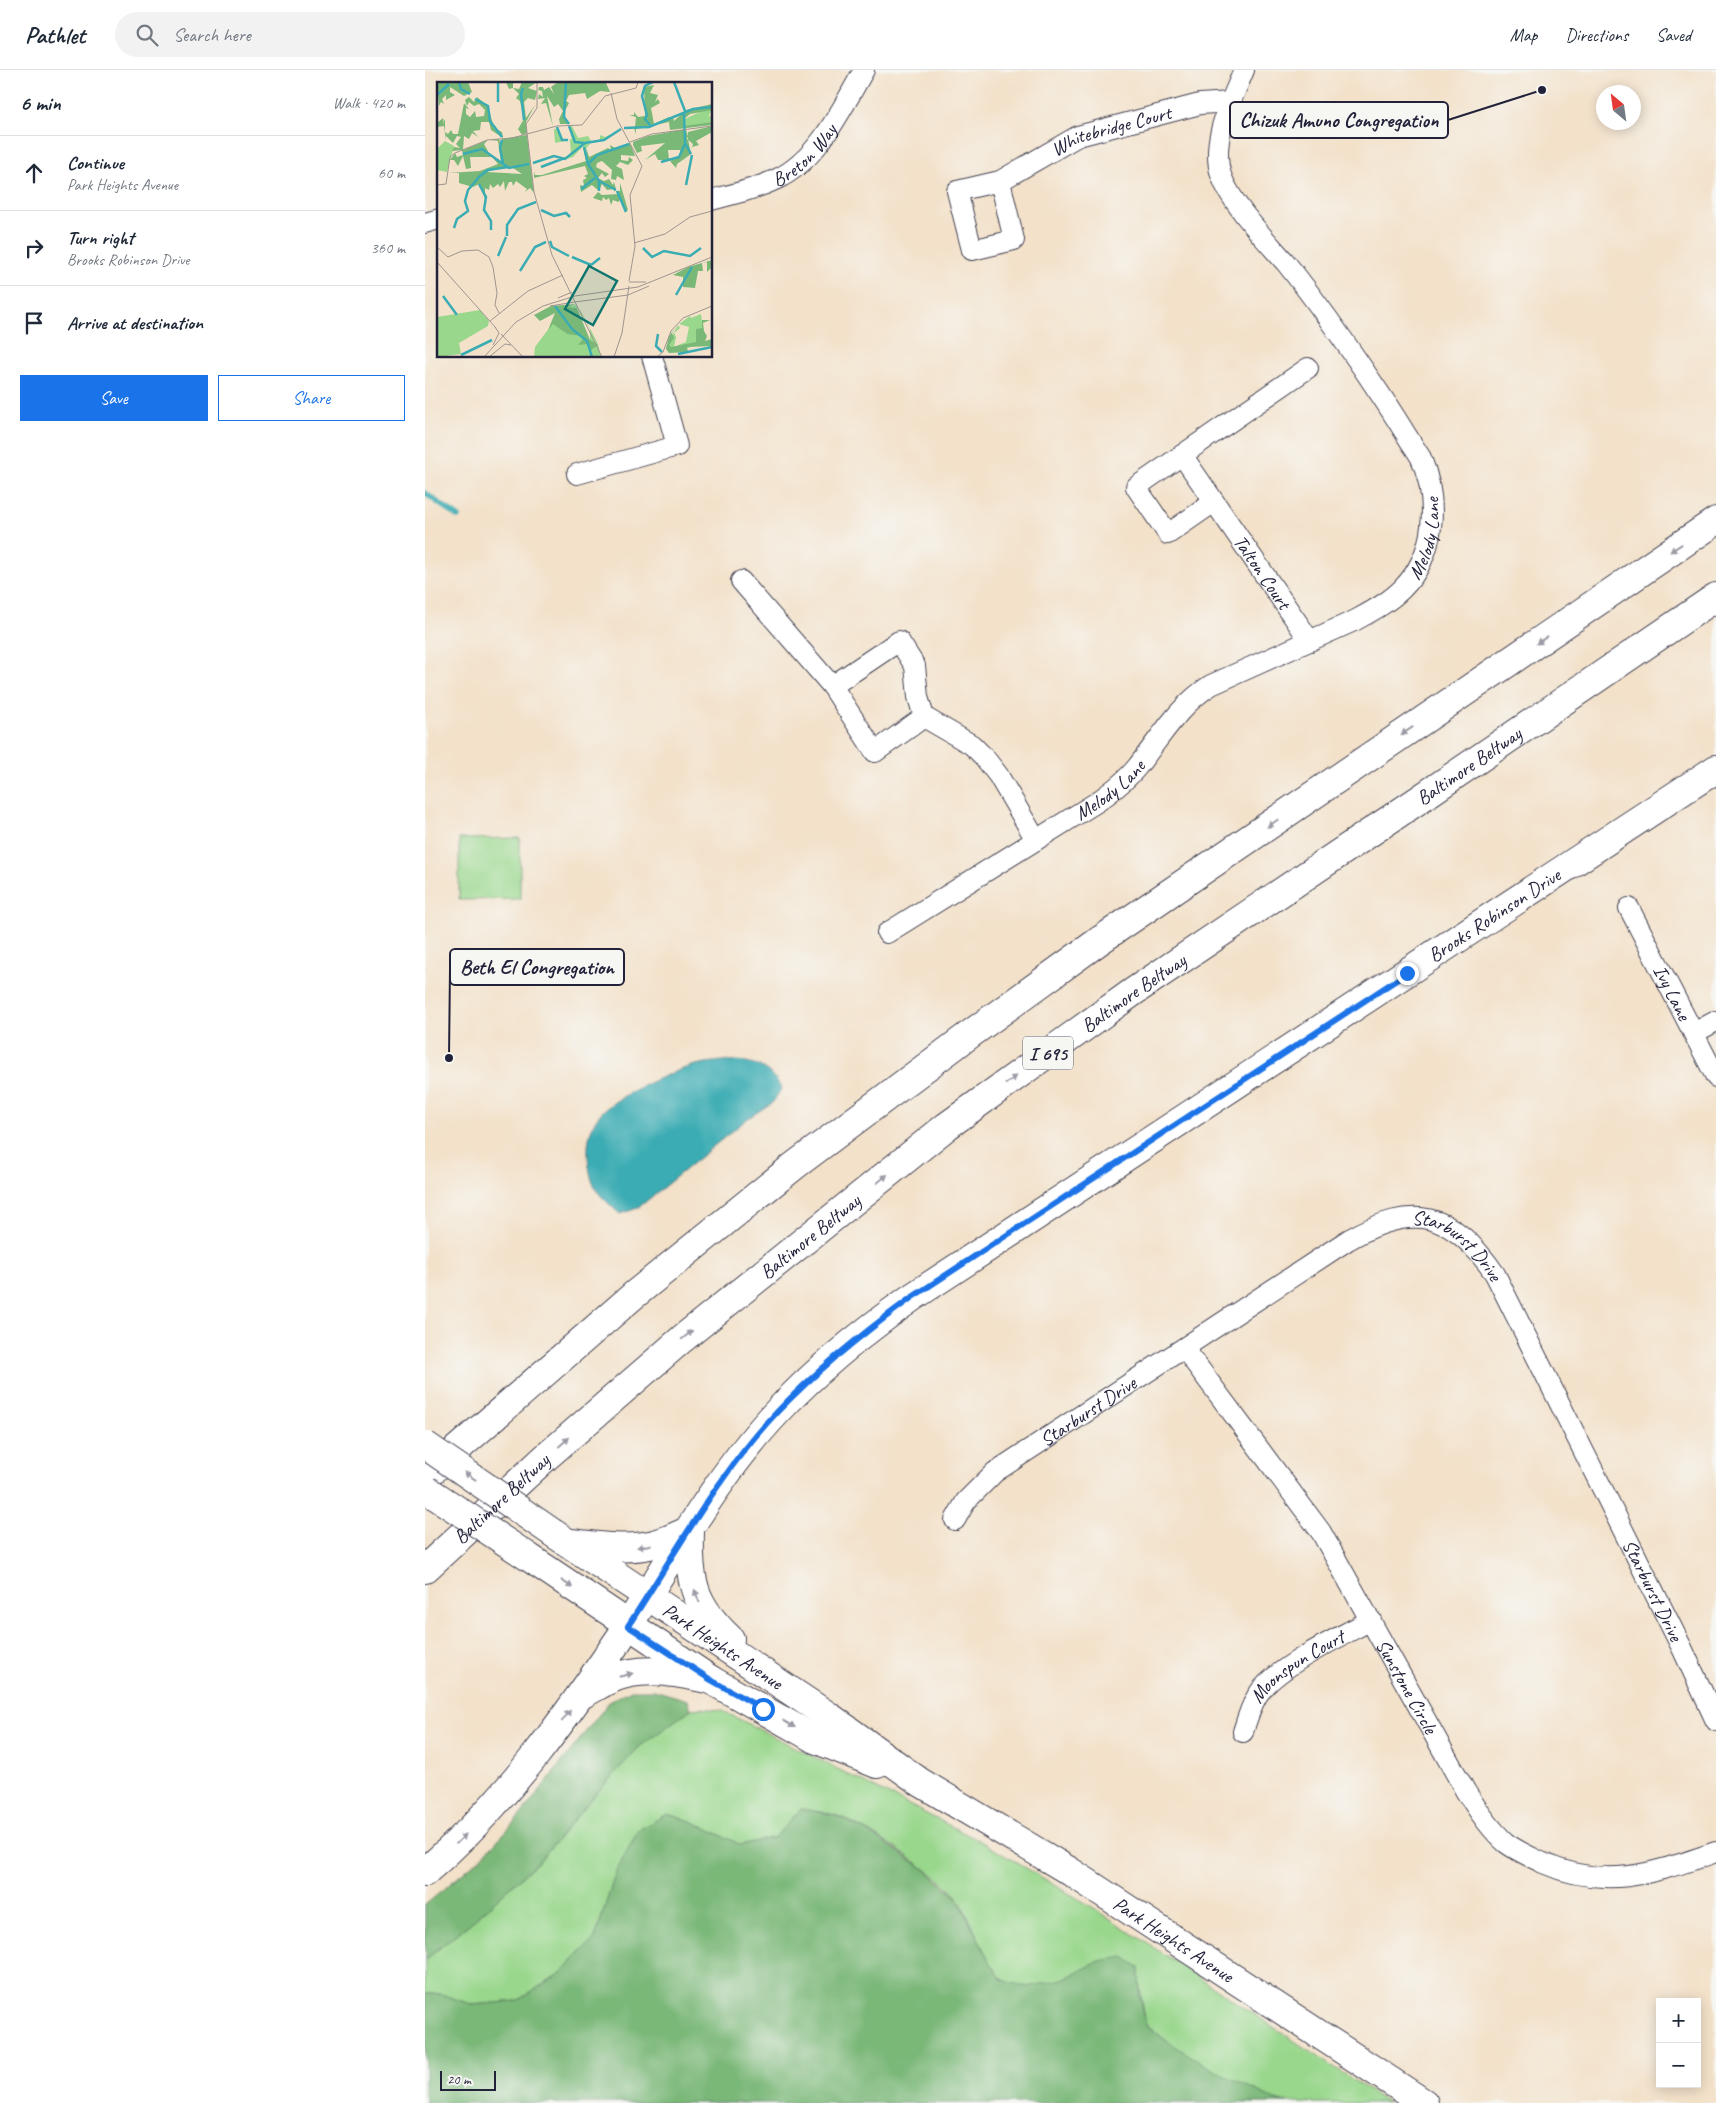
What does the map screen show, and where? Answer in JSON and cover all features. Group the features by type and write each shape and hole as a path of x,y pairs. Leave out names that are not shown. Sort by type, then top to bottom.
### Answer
{"main road":[{"path":"425,1477 634,1295 795,1166 969,1035 1099,940 1716,521"},
{"name":"Baltimore Beltway","path":"425,1569 546,1458 682,1339 947,1126 1133,992 1716,597"},
{"name":"Brooks Robinson Drive","path":"425,1872 450,1851 496,1805 535,1758 582,1694 628,1626 727,1474 777,1412 832,1358 863,1332 911,1298 1716,769"},
{"name":"Park Heights Avenue","path":"425,1446 647,1597 830,1717 920,1782 1071,1872 1424,2103"},
{"name":"Park Heights Avenue","path":"425,1488 711,1680 815,1739 920,1782"},
{"path":"560,1538 618,1548 640,1547 661,1542 690,1530 689,1562 693,1585 700,1604 712,1623 777,1683"},
{"path":"582,1694 613,1678 637,1672 669,1671 711,1680"}],"street":[{"name":"Breton Way","path":"713,199 763,185 779,178 798,164 819,145 865,70"},
{"name":"Melody Lane","path":"887,933 1118,787 1137,768 1165,728 1195,695 1211,685 1378,608 1402,590 1416,573 1424,558 1429,539 1432,501 1421,458 1363,369 1294,274 1240,207 1221,175 1221,130 1244,70"},
{"name":"Whitebridge Court","path":"1000,181 1078,136 1200,104 1231,102"},
{"path":"577,474 677,446 653,358"},
{"path":"1214,502 1168,534 1136,487 1308,368"},
{"name":"Talton Court","path":"1182,456 1310,641"},
{"path":"741,581 832,686 875,752 924,717"},
{"path":"832,686 899,641 915,666 918,697 924,717 972,745 984,757 998,775 1036,840"},
{"name":"Ivy Lane","path":"1629,908 1716,1077"},
{"path":"1694,1033 1716,1021"},
{"name":"Starburst Drive","path":"955,1520 966,1501 995,1472 1370,1227 1391,1220 1416,1218 1440,1222 1461,1234 1479,1250 1495,1274 1678,1639 1716,1720"},
{"name":"Sunstone Circle","path":"1184,1348 1321,1532 1466,1792 1485,1821 1506,1843 1530,1857 1558,1869 1586,1876 1619,1878 1662,1871 1716,1852"},
{"name":"Moonspun Court","path":"1243,1732 1248,1714 1258,1695 1272,1679 1288,1667 1371,1620"}],"green space":[{"path":"520,838 520,899 459,900 459,839"},
{"path":"631,1690 654,1690 688,1700 691,1709 639,1747 594,1796 541,1859 474,1920 425,1960 425,1905 481,1858 519,1817 609,1702"},
{"path":"702,1708 723,1711 980,1841 1094,1908 1388,2103 1287,2103 1278,2101 1214,2071 1168,2042 1146,2024 1140,1990 1100,1961 1065,1978 1040,1986 1016,1985 1004,1980 992,1966 957,1897 935,1876 900,1851 847,1820 831,1814 801,1809 775,1837 741,1845 691,1821 667,1814 616,1872 595,1938 562,1972 517,2001 473,2005 441,1994 425,1994 425,1960 474,1920 541,1859 594,1796 639,1747 691,1709"},
{"path":"801,1809 835,1815 867,1831 923,1868 957,1897 989,1960 1002,1980 1027,1987 1063,1979 1100,1961 1124,1957 1139,1967 1140,1996 1146,2025 1168,2042 1214,2070 1278,2101 1287,2103 425,2103 425,1994 441,1994 473,2005 517,2001 562,1972 595,1938 616,1872 638,1830 667,1814 691,1821 741,1845 775,1837"}],"water":[{"path":"723,1061 741,1061 757,1065 770,1074 782,1088 773,1102 747,1119 638,1208 620,1214 600,1195 591,1176 588,1144 595,1120 611,1104 645,1085 692,1066"}],"waterway":[{"path":"425,493 458,517"}],"place":[{"name":"Chizuk Amuno Congregation","path":"1542,90"},
{"name":"Beth El Congregation","path":"449,1058"}],"route":[{"path":"763,1709 711,1680 628,1626 727,1474 777,1412 832,1358 863,1332 911,1298 1407,973"}]}
